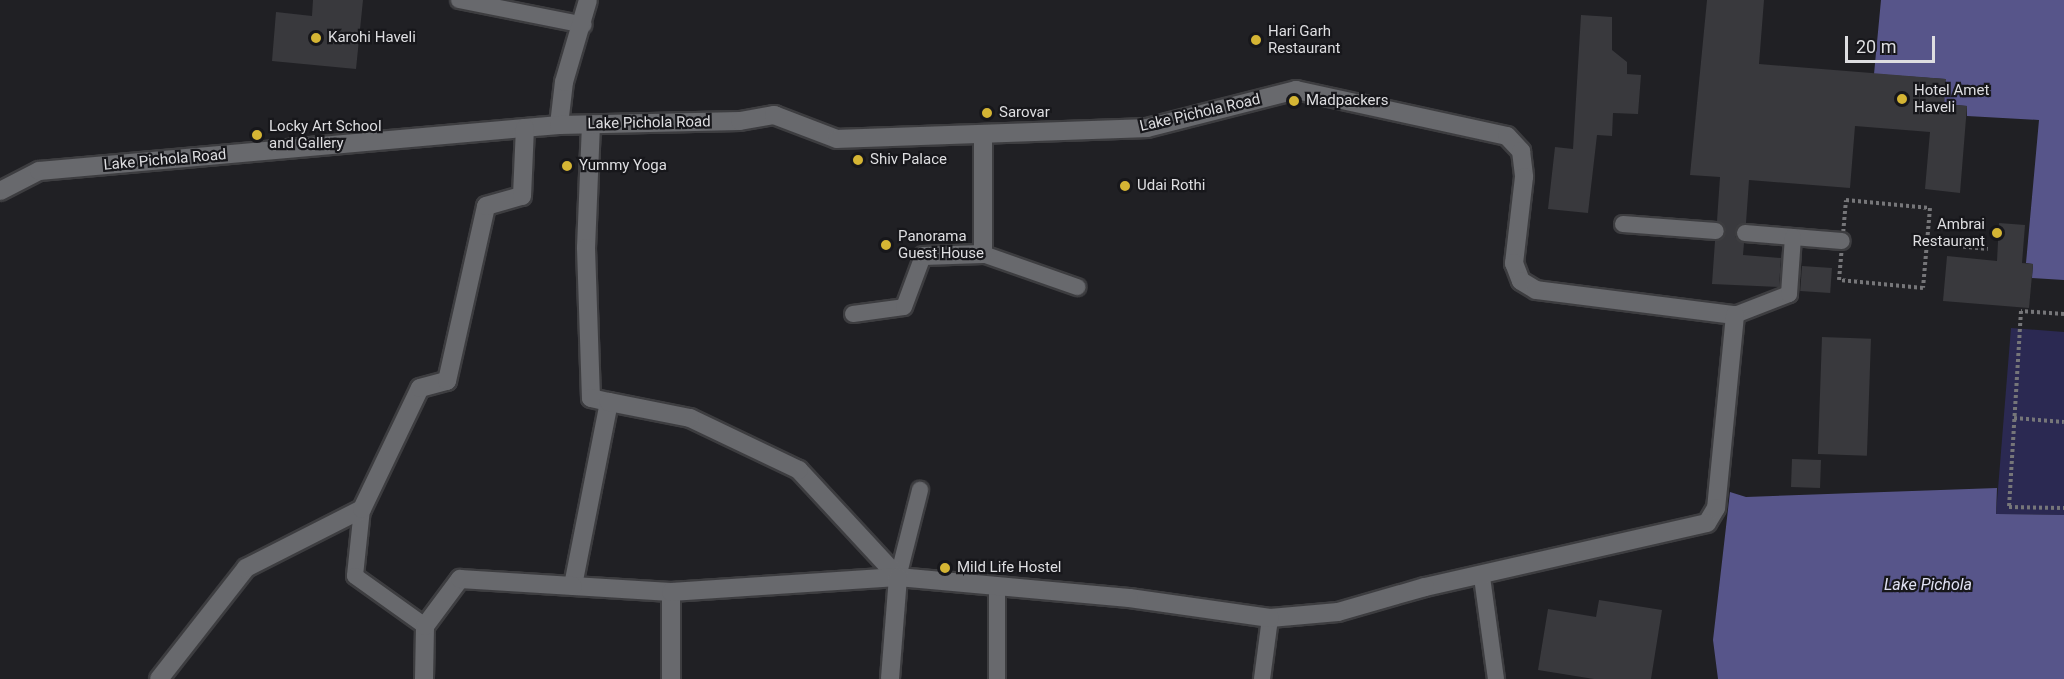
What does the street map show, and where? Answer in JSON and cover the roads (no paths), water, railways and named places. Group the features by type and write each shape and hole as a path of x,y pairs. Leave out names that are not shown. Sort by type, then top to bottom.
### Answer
{"street":[{"path":"559,125 564,82 584,25 588,0"},
{"name":"Lake Pichola Road","path":"0,191 39,171 559,125 740,121 774,115 837,139 1147,128 1296,90 1507,136 1521,151 1524,177 1514,263 1521,281 1536,290 1735,315"},
{"path":"591,124 586,248 591,398 690,418 799,470 897,577 890,679"},
{"path":"159,679 246,568 362,509 420,388 447,381 486,206 522,196 525,128"},
{"path":"923,256 983,254 983,135"},
{"path":"424,679 425,626 460,579 671,592 897,577 997,586 1270,618 1338,612 1425,587 1482,577 1707,523 1716,508 1735,315"},
{"path":"573,586 609,402"},
{"path":"671,592 671,679"}],"lane":[{"path":"459,0 584,25"},
{"path":"1623,224 1716,231"},
{"path":"1745,233 1842,241"},
{"path":"1735,315 1789,294 1793,237"},
{"path":"983,254 1077,287"},
{"path":"853,314 904,307 923,256"},
{"path":"897,577 920,490"},
{"path":"362,509 355,576 425,626"},
{"path":"1482,577 1496,679"},
{"path":"997,586 997,679"},
{"path":"1262,679 1270,618"}],"water":[{"path":"1881,0 2064,0 2064,280 2032,278 2033,264 2026,263 2039,120 1967,116 1967,106 1944,104 1945,79 1874,74"},
{"name":"Lake Pichola","path":"1997,488 1996,514 2064,515 2064,679 1718,679 1713,640 1730,492 1746,497"}],"place":[{"name":"Karohi Haveli","path":"316,38"},
{"name":"Hari Garh Restaurant","path":"1256,40"},
{"name":"Hotel Amet Haveli","path":"1902,99"},
{"name":"Madpackers","path":"1294,101"},
{"name":"Sarovar","path":"987,113"},
{"name":"Locky Art School and Gallery","path":"257,135"},
{"name":"Shiv Palace","path":"858,160"},
{"name":"Yummy Yoga","path":"567,166"},
{"name":"Udai Rothi","path":"1125,186"},
{"name":"Ambrai Restaurant","path":"1997,233"},
{"name":"Panorama Guest House","path":"886,245"},
{"name":"Mild Life Hostel","path":"945,568"}]}
